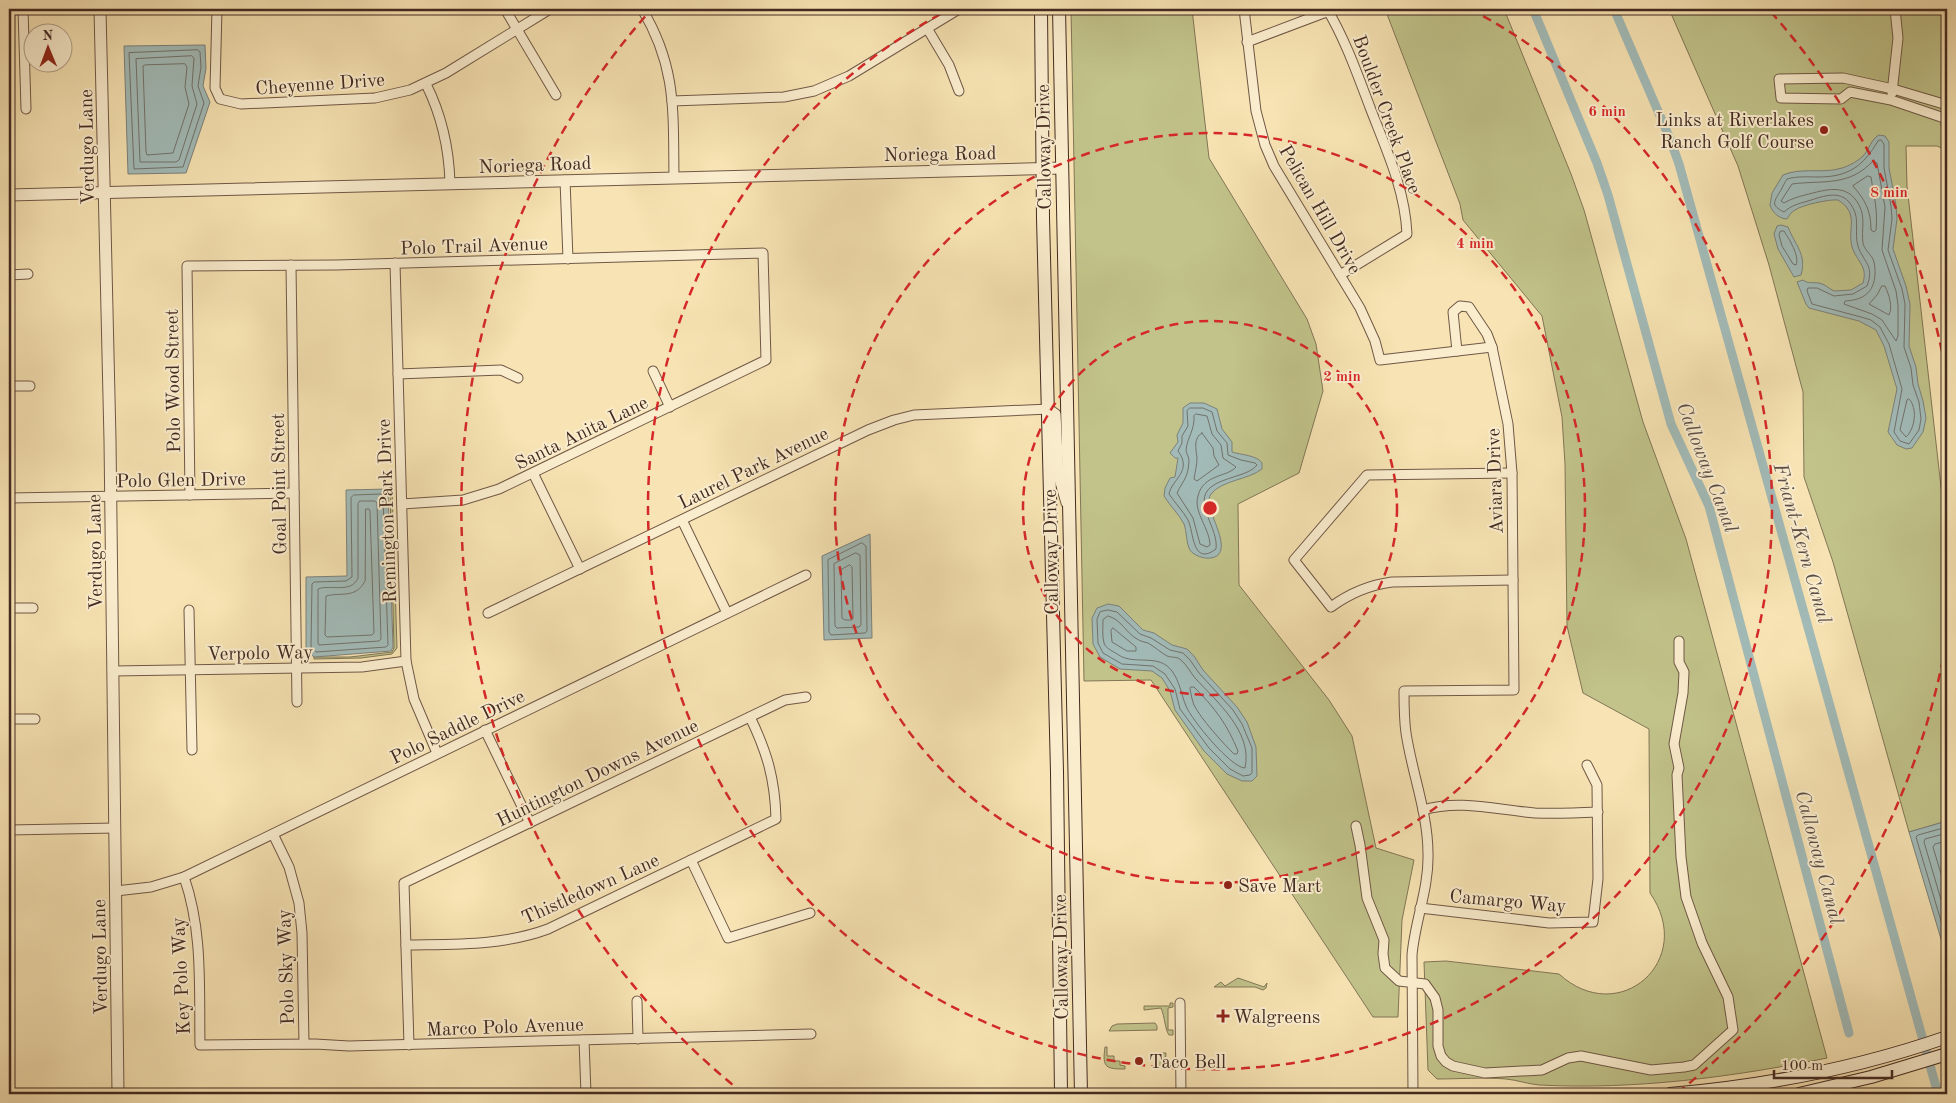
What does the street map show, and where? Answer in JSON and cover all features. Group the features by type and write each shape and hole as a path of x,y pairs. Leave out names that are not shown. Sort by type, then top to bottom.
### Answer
{"main road":[{"name":"Calloway Drive","path":"1041,9 1057,772 1061,1094"},
{"name":"Calloway Drive","path":"1059,9 1081,1094"},
{"path":"1670,1094 1768,1082 1837,1068 1909,1050 1942,1039"},
{"path":"1799,1094 1872,1077 1944,1055"}],"street":[{"path":"23,9 26,109"},
{"name":"Verdugo Lane","path":"100,9 111,496 118,1094"},
{"name":"Cheyenne Drive","path":"217,9 217,70 215,88 220,99 241,104 366,99 393,95 426,84 550,9"},
{"path":"505,9 556,94"},
{"path":"642,9 655,32 665,58 670,79 674,177"},
{"path":"672,101 784,97 814,90 848,76 959,9"},
{"name":"Pelican Hill Drive","path":"1244,9 1256,111 1265,145 1274,166 1368,324 1380,360 1457,351"},
{"path":"1891,100 1898,38 1895,9"},
{"path":"1248,42 1328,10"},
{"name":"Boulder Creek Place","path":"1328,10 1344,39 1399,183 1404,200 1407,234 1340,275"},
{"path":"927,28 949,65 959,91"},
{"path":"1947,105 1892,89 1843,78 1779,79 1781,98 1841,99 1850,92 1891,100 1947,119"},
{"path":"1850,80 1850,92"},
{"path":"426,84 440,116 445,134 450,183"},
{"name":"Noriega Road","path":"9,195 1062,168"},
{"path":"566,180 568,259"},
{"name":"Polo Trail Avenue","path":"187,266 396,263 763,253 766,360"},
{"name":"Remington Park Drive","path":"396,263 406,661 414,699 437,753"},
{"name":"Goal Point Street","path":"291,265 297,702"},
{"name":"Polo Wood Street","path":"187,266 190,495"},
{"path":"9,275 28,274"},
{"name":"Aviara Drive","path":"1423,810 1406,734 1404,691 1514,690 1512,473 1508,424 1492,347 1473,310 1464,305 1456,308 1454,312 1457,351"},
{"path":"1457,351 1492,347"},
{"name":"Santa Anita Lane","path":"402,504 463,500 499,489 766,360"},
{"path":"398,374 501,370 518,378"},
{"path":"653,371 670,407"},
{"path":"9,386 30,386"},
{"path":"1049,409 1056,414 1059,479 1068,513"},
{"name":"Laurel Park Avenue","path":"488,614 868,430 894,420 931,413 1049,409"},
{"path":"533,473 580,569"},
{"path":"1512,473 1367,474 1294,560 1331,607 1352,593 1379,583 1513,580"},
{"name":"Polo Glen Drive","path":"9,498 294,493"},
{"path":"682,520 727,613"},
{"name":"Polo Saddle Drive","path":"116,891 152,887 184,876 806,575"},
{"path":"9,608 33,608"},
{"path":"189,610 192,750"},
{"path":"1356,826 1367,898 1384,940 1385,968 1399,981 1425,984 1435,998 1438,1010 1438,1046 1441,1056 1446,1062 1453,1066 1485,1073 1542,1070 1568,1058 1581,1056 1651,1070 1694,1065 1733,1030 1728,997 1702,942 1686,898 1681,857 1677,775 1679,768 1674,744 1683,693 1684,672 1679,662 1678,641"},
{"name":"Verpolo Way","path":"113,671 362,667 406,661"},
{"name":"Huntington Downs Avenue","path":"406,945 404,883 785,700 806,697"},
{"name":"Thistledown Lane","path":"406,945 497,942 531,935 548,929 776,819 775,795 768,758 750,717"},
{"path":"9,719 35,718"},
{"path":"485,730 530,823"},
{"path":"1413,1094 1412,982 1414,936 1428,873 1428,854 1423,810 1446,805 1461,805 1536,813 1598,812 1597,785 1587,765"},
{"name":"Camargo Way","path":"1420,908 1549,923 1593,922 1598,879 1598,812"},
{"path":"9,830 116,828"},
{"name":"Polo Sky Way","path":"273,834 289,867 299,903 302,932 304,1044"},
{"path":"691,860 728,938 810,913"},
{"name":"Key Polo Way","path":"184,876 191,897 198,934 200,1045"},
{"path":"406,945 409,1045"},
{"path":"637,1001 638,1039"},
{"path":"1180,1004 1181,1094"},
{"name":"Marco Polo Avenue","path":"200,1045 409,1045 811,1034"},
{"path":"584,1040 586,1094"}],"green space":[{"path":"1071,9 1192,9 1209,158 1307,319 1316,344 1323,391 1299,473 1238,504 1239,585 1329,700 1352,736 1376,848 1414,860 1402,920 1398,1017 1373,1017 1151,680 1084,681"},
{"path":"1385,9 1504,9 1584,210 1643,422 1686,539 1827,1058 1720,1076 1611,1086 1539,1085 1497,1078 1437,1079 1428,1070 1424,962 1446,961 1559,974 1582,989 1605,994 1627,990 1645,979 1658,963 1664,942 1662,918 1650,893 1649,729 1583,693 1567,626 1565,464 1562,417 1542,316 1463,220 1460,204"},
{"path":"1669,9 1947,9 1947,125 1940,124 1946,132 1946,150 1937,146 1906,146 1907,186 1947,540 1947,821 1909,832 1833,562 1804,477 1803,392 1769,265 1738,166"},
{"path":"390,489 392,489 397,648 392,654 361,658 314,659 314,657 350,657 392,652 394,648"},
{"path":"1238,978 1264,987 1267,983 1266,988 1263,990 1255,987 1214,987 1221,982 1225,986"},
{"path":"1170,1003 1173,1003 1173,1007 1168,1008 1168,1030 1173,1030 1173,1035 1168,1033 1161,1008 1144,1010 1144,1006 1170,1006"},
{"path":"1155,1023 1157,1030 1109,1031 1112,1026 1117,1024"},
{"path":"1105,1047 1107,1047 1107,1056 1114,1056 1114,1061 1120,1061 1120,1065 1125,1066 1125,1069 1113,1069 1107,1066 1104,1059"},
{"path":"1154,1053 1166,1053 1165,1067 1154,1069"}],"water":[{"path":"205,45 206,68 203,86 210,102 186,173 128,174 124,46"},
{"path":"1879,135 1885,136 1889,142 1889,168 1897,219 1893,249 1910,304 1909,346 1916,367 1926,418 1923,432 1912,448 1906,449 1897,445 1888,432 1897,389 1884,346 1876,330 1859,321 1809,308 1797,282 1803,280 1817,283 1825,285 1834,291 1851,290 1863,283 1863,268 1852,247 1851,216 1849,211 1838,200 1828,200 1798,208 1787,219 1776,215 1770,205 1772,193 1783,175 1797,171 1835,170 1848,166 1863,156 1874,139"},
{"path":"1777,226 1788,227 1801,255 1801,275 1794,277 1778,249 1774,234"},
{"path":"1190,403 1204,403 1217,409 1222,429 1232,442 1232,452 1253,457 1262,463 1262,469 1256,473 1228,483 1211,494 1209,499 1211,512 1221,542 1219,553 1212,558 1197,556 1190,550 1184,524 1164,496 1165,488 1170,478 1175,477 1178,458 1175,458 1170,453 1178,442 1177,435 1183,423 1183,408"},
{"path":"388,489 393,647 391,651 314,657 306,650 306,577 347,576 346,490"},
{"path":"870,534 872,638 824,640 822,556"},
{"path":"1108,604 1119,606 1143,630 1154,633 1172,645 1187,649 1203,670 1237,707 1247,722 1256,747 1257,776 1252,781 1242,781 1227,774 1204,751 1175,710 1170,691 1162,678 1152,671 1120,669 1100,657 1093,644 1092,618 1097,608"},
{"path":"1947,821 1947,959 1909,832"}],"waterway":[{"name":"Calloway Canal","path":"1533,9 1597,163 1608,195 1671,424 1709,506 1849,1033"},
{"name":"Friant-Kern Canal","path":"1614,9 1679,164 1938,1094"}],"place":[{"name":"Links at Riverlakes Ranch Golf Course","path":"1824,130"},
{"name":"Save Mart","path":"1228,885"},
{"name":"Walgreens","path":"1223,1016"},
{"name":"Taco Bell","path":"1139,1061"}]}
